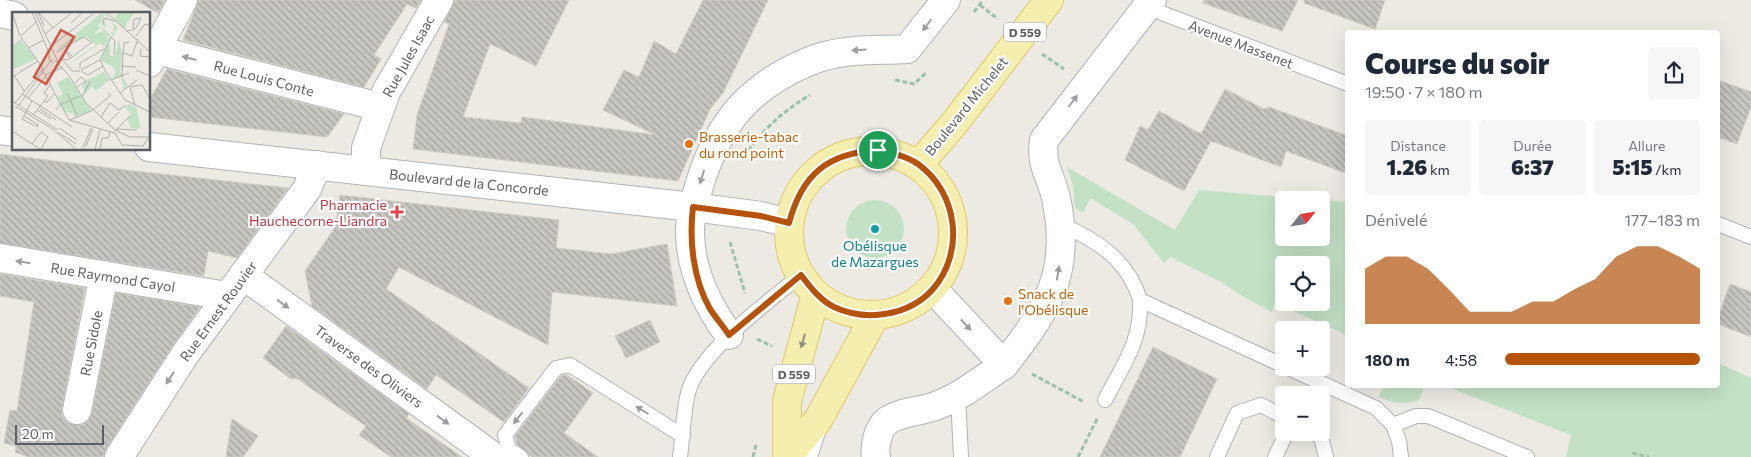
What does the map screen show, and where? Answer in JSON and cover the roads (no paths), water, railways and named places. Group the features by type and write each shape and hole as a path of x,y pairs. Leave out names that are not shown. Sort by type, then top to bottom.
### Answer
{"main road":[{"name":"Boulevard Michelet","path":"918,165 953,125 1049,0"},
{"path":"878,150 899,155 918,165 938,184 951,210 954,238 948,265 933,289 916,303 897,312 875,316 854,314 833,306 808,284 793,259 789,223 794,203 805,184 819,169 837,158 857,151 878,150"},
{"name":"D 559","path":"787,457 788,401 808,284"},
{"name":"D 559","path":"787,457 818,420 875,316"}],"street":[{"path":"151,53 183,0"},
{"name":"Rue Jules Isaac","path":"366,170 366,148 386,92 439,0"},
{"path":"729,335 710,309 697,275 690,234 693,207 704,169 719,134 761,87 786,72 821,58 855,49 907,49 946,0"},
{"path":"876,457 878,436 885,422 936,406 958,396 1005,363 1031,330 1057,281 1062,242 1056,198 1041,156 1044,140 1144,2"},
{"name":"Rue Louis Conte","path":"151,53 380,107"},
{"name":"Boulevard de la Concorde","path":"150,146 693,207 761,216 789,223"},
{"name":"Rue Ernest Rouvier","path":"119,457 186,353 307,189 317,165"},
{"name":"Rue Raymond Cayol","path":"0,258 104,275 235,286"},
{"name":"Rue Sidole","path":"77,410 104,275"},
{"name":"Traverse des Oliviers","path":"235,286 494,457"},
{"path":"933,289 1005,363"}],"lane":[{"name":"Avenue Massenet","path":"1144,2 1345,83"},
{"path":"1060,224 1089,238 1118,261 1128,272 1140,300 1141,319 1138,337 1099,406"},
{"path":"1720,225 1751,237"},
{"path":"680,457 688,391 702,366 729,335 808,284"},
{"path":"1140,300 1376,408 1392,425 1399,441 1401,457"},
{"path":"521,457 509,449 505,435 556,368 570,365 683,436"},
{"path":"958,396 960,457"},
{"path":"1217,457 1238,413 1261,405 1275,412"},
{"path":"1392,425 1411,418 1428,416 1527,457"},
{"path":"810,457 819,432 818,420"},
{"path":"1275,457 1283,441"},
{"path":"1323,441 1326,457"}],"place":[{"name":"Brasserie-tabac du rond point","path":"689,144"},
{"name":"Pharmacie Hauchecorne-Liandra","path":"397,212"},
{"name":"Obélisque de Mazargues","path":"875,229"},
{"name":"Snack de l'Obélisque","path":"1008,301"}]}
